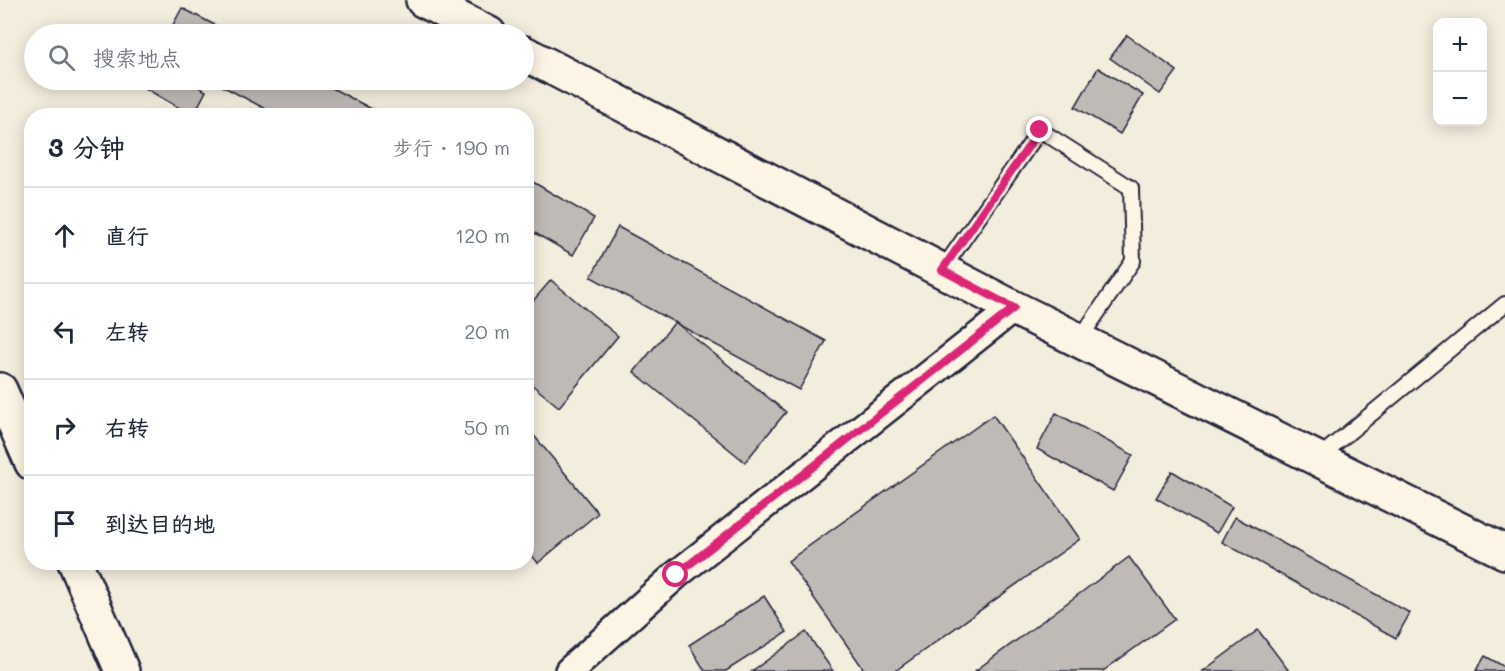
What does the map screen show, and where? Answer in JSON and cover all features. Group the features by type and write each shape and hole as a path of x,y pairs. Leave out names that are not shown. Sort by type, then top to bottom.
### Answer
{"street":[{"path":"423,0 470,24"},
{"path":"534,57 1014,308 1505,552"},
{"path":"568,671 676,575 1014,308"},
{"path":"0,390 24,445"},
{"path":"78,570 122,671"}],"lane":[{"path":"942,270 1040,130 1131,188 1133,261 1078,340"},
{"path":"1317,459 1505,304"}],"building":[{"path":"182,8 213,24 173,24"},
{"path":"1127,35 1177,71 1160,94 1110,58"},
{"path":"1098,68 1143,95 1120,134 1075,107"},
{"path":"148,90 206,91 197,108 179,108"},
{"path":"230,90 336,90 370,108 264,108"},
{"path":"534,183 594,218 573,255 534,233"},
{"path":"618,227 826,341 799,390 591,277"},
{"path":"551,280 618,336 559,407 534,387 534,300"},
{"path":"675,322 786,412 745,462 634,372"},
{"path":"1056,413 1133,455 1113,491 1037,449"},
{"path":"993,415 1080,539 895,671 865,671 788,561"},
{"path":"534,436 598,513 538,563 534,558"},
{"path":"1172,471 1232,507 1217,533 1156,498"},
{"path":"1235,517 1410,613 1396,638 1222,542"},
{"path":"1129,557 1175,619 1103,671 975,671"},
{"path":"764,596 787,632 726,671 705,671 689,645"},
{"path":"1258,630 1289,671 1203,671"},
{"path":"806,632 833,671 752,671"},
{"path":"1485,656 1505,667 1505,671 1476,671"}],"route":[{"path":"676,575 1014,308 942,270 1040,130"}]}
